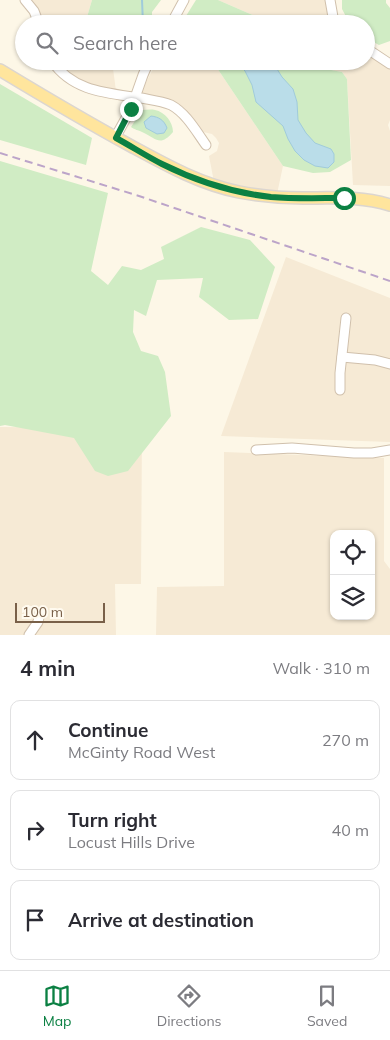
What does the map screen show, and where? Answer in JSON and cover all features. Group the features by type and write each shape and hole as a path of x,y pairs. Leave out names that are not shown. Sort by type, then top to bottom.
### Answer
{"main road":[{"path":"0,70 162,164 212,185 238,192 271,197 344,198 370,200 390,205"}],"street":[{"path":"25,0 35,15"},
{"path":"175,15 184,0"},
{"path":"330,0 333,15"},
{"path":"375,54 390,64"},
{"path":"60,70 72,80 90,90 155,100 172,106 185,116 206,145"},
{"path":"116,138 131,109 145,70"},
{"path":"340,390 339,382 346,318"},
{"path":"342,357 375,360 390,364"},
{"path":"256,450 292,448 372,453 390,450"},
{"path":"29,635 38,622 40,613"}],"shaded area":[{"path":"27,0 92,0 88,15 37,15"},
{"path":"218,0 328,0 332,15 252,15"},
{"path":"375,57 390,69 390,120 388,125 390,131 390,186 353,185 347,79 342,72 331,70 375,70"},
{"path":"63,70 113,70 116,91 85,86 68,76"},
{"path":"152,70 218,70 283,166 277,194 214,182 209,156 217,151 219,143 216,138 212,134 199,131 192,120 145,97 142,90"},
{"path":"286,257 390,298 390,442 221,436"},
{"path":"0,427 142,428 141,584 115,584 116,635 0,635"},
{"path":"224,452 384,458 384,561 390,569 390,635 156,635 157,587 224,586"}],"green space":[{"path":"92,0 161,0 152,12 152,15 88,15"},
{"path":"196,0 218,0 252,15 187,15"},
{"path":"342,0 386,0 390,8 390,41 379,45 375,43 375,15 345,15 342,9"},
{"path":"218,70 331,70 342,72 347,79 351,160 330,172 313,173 283,166"},
{"path":"0,84 92,138 86,165 0,140"},
{"path":"142,110 159,111 165,115 173,128 173,132 169,137 158,140 131,127"},
{"path":"0,161 108,193 91,271 108,285 122,266 141,270 164,259 161,247 201,227 250,240 275,267 258,319 229,320 199,297 203,278 157,280 146,316 134,310 133,332 141,351 158,356 165,372 171,416 128,471 108,476 95,471 74,438 5,425 0,426"}],"water":[{"path":"278,70 293,89 297,102 298,120 306,133 315,143 331,149 334,154 334,162 328,168 315,166 304,160 295,151 283,126 256,102 252,85 245,71"},
{"path":"151,116 163,121 167,128 164,133 157,134 146,128 144,122"}],"waterway":[{"path":"142,0 143,15"}],"railway":[{"path":"0,153 139,196 390,281"}],"route":[{"path":"131,109 116,138 162,164 194,178 238,192 271,197 344,198"}]}
